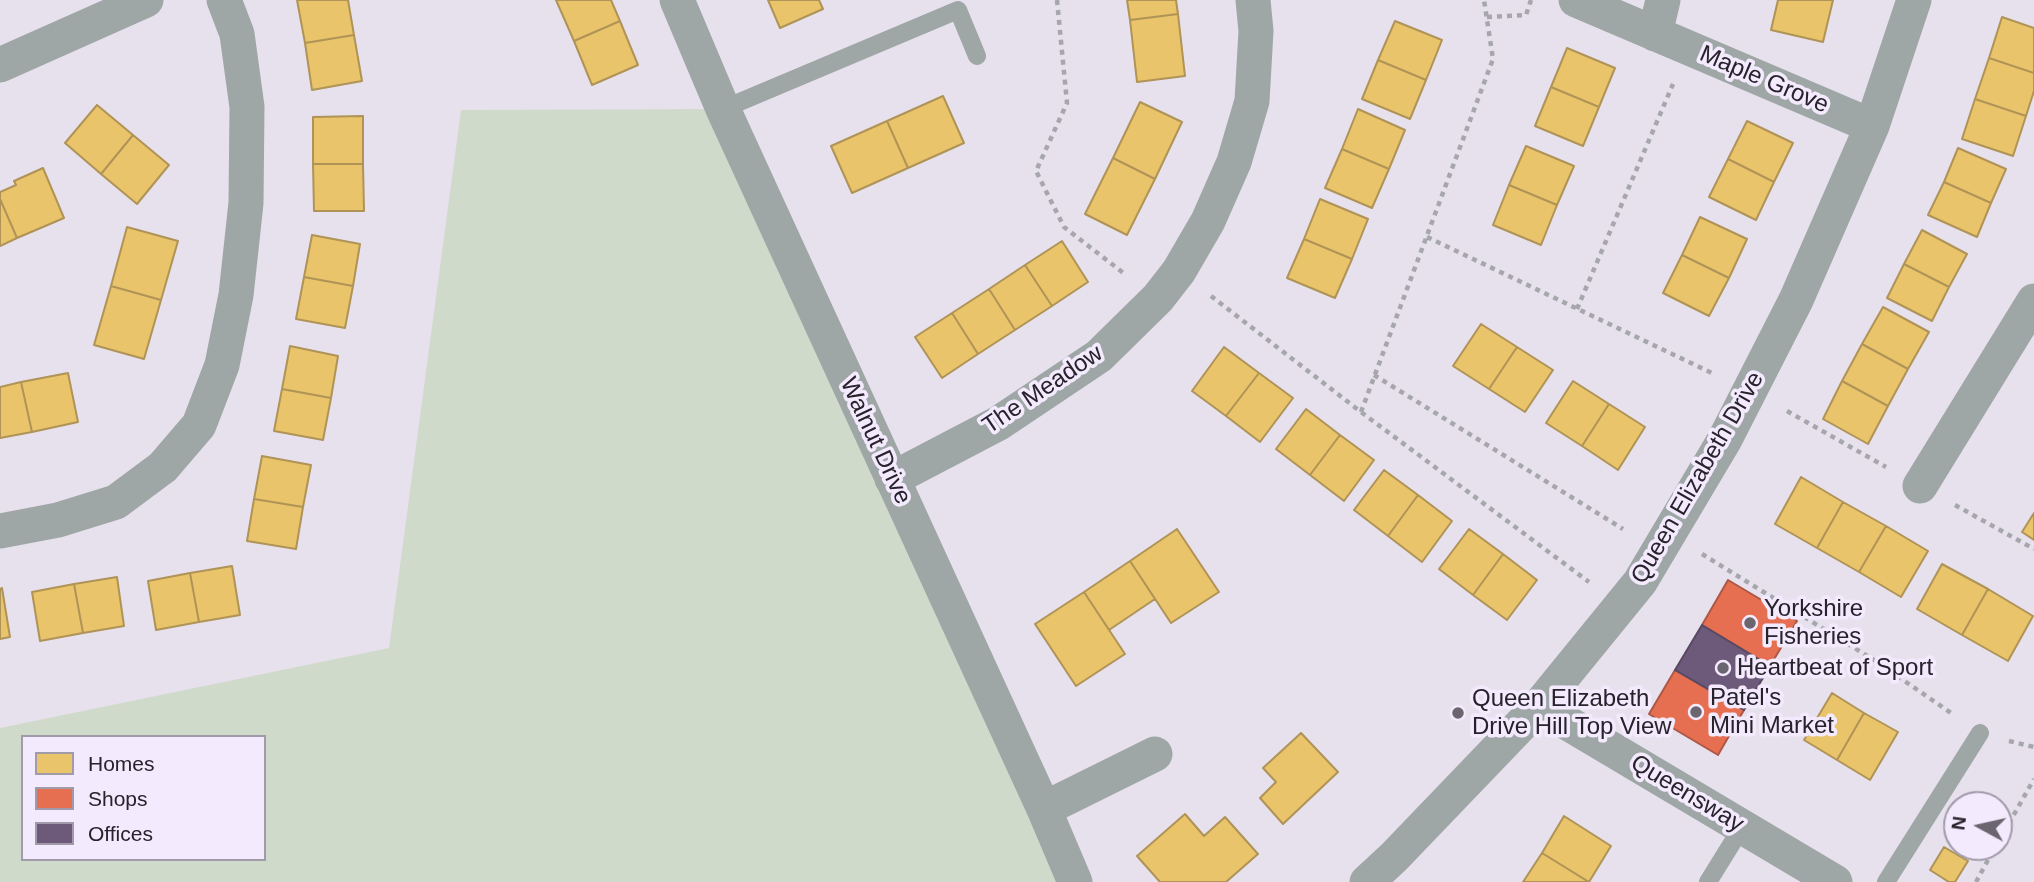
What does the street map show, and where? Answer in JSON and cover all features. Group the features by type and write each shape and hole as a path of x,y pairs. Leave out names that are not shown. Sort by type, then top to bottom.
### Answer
{"street":[{"path":"0,65 146,0"},
{"path":"0,531 58,520 116,502 163,467 199,425 222,365 236,295 246,203 247,107 237,34 224,0"},
{"name":"Walnut Drive","path":"677,0 723,109 1075,882"},
{"name":"The Meadow","path":"892,479 999,423 1088,364 1158,299 1179,271 1208,221 1234,162 1252,101 1256,31 1253,0"},
{"name":"Maple Grove","path":"1576,0 1872,127"},
{"path":"1655,34 1662,0"},
{"name":"Queen Elizabeth Drive","path":"1367,882 1394,858 1539,706 1640,582 1725,439 1796,300 1872,127 1914,0"},
{"path":"1920,486 2034,301"},
{"name":"Queensway","path":"1539,706 1835,882"},
{"path":"1044,809 1155,754"}],"lane":[{"path":"723,109 958,10 977,56"},
{"path":"1886,882 1980,733"},
{"path":"1709,882 1742,827"}],"path":[{"path":"1057,0 1067,103 1035,171 1064,227 1158,299"},
{"path":"1361,412 1493,59 1484,0"},
{"path":"1487,17 1526,15 1531,0"},
{"path":"1577,309 1688,48"},
{"path":"1427,237 1750,391"},
{"path":"1179,271 1361,412 1621,605"},
{"path":"1374,375 1874,660 1980,733 2034,747"},
{"path":"2013,816 2034,779"},
{"path":"1976,882 1987,861"}],"green space":[{"path":"723,109 1075,882 0,882 0,728 389,648 461,110"}],"building: Homes":[{"path":"297,0 348,0 354,35 305,43"},
{"path":"556,0 611,0 620,21 574,41"},
{"path":"768,0 819,0 823,9 780,28"},
{"path":"1127,0 1176,0 1178,14 1130,20"},
{"path":"1778,0 1833,0 1823,42 1771,30"},
{"path":"1178,14 1185,76 1137,82 1130,20"},
{"path":"2002,17 2034,28 2034,73 1989,58"},
{"path":"620,21 638,65 592,85 574,41"},
{"path":"1395,21 1442,40 1426,80 1378,60"},
{"path":"354,35 362,81 312,90 305,43"},
{"path":"1567,48 1615,68 1599,107 1551,87"},
{"path":"1989,58 2034,73 2034,91 2026,116 1975,99"},
{"path":"1378,60 1426,80 1410,119 1362,99"},
{"path":"1551,87 1599,107 1583,146 1535,126"},
{"path":"943,96 964,143 908,168 887,121"},
{"path":"1975,99 2026,116 2013,156 1962,139"},
{"path":"1140,102 1182,122 1155,179 1113,158"},
{"path":"97,105 133,135 101,174 65,143"},
{"path":"1358,109 1405,130 1389,169 1342,149"},
{"path":"363,116 363,164 313,164 313,117"},
{"path":"887,121 908,168 852,193 831,146"},
{"path":"1747,121 1793,143 1774,182 1728,159"},
{"path":"133,135 169,165 137,204 101,174"},
{"path":"1526,146 1574,166 1557,205 1509,185"},
{"path":"1958,148 2006,169 1991,203 1944,182"},
{"path":"1342,149 1389,169 1372,208 1325,188"},
{"path":"1113,158 1155,179 1127,235 1085,214"},
{"path":"1728,159 1774,182 1756,220 1709,197"},
{"path":"313,164 363,164 364,211 314,211"},
{"path":"43,168 64,218 17,238 0,199 0,192 16,185 14,181"},
{"path":"1944,182 1991,203 1977,237 1928,215"},
{"path":"1509,185 1557,205 1541,245 1493,225"},
{"path":"0,199 17,238 0,246"},
{"path":"1320,199 1368,219 1352,259 1304,239"},
{"path":"1700,217 1747,239 1729,278 1682,255"},
{"path":"127,227 178,241 161,300 111,286"},
{"path":"1922,230 1967,254 1949,287 1904,264"},
{"path":"312,235 360,244 353,286 304,277"},
{"path":"1304,239 1352,259 1335,298 1287,278"},
{"path":"1062,241 1088,282 1052,306 1025,265"},
{"path":"1682,255 1729,278 1709,316 1663,293"},
{"path":"1904,264 1949,287 1932,321 1887,298"},
{"path":"1025,265 1052,306 1015,330 989,289"},
{"path":"304,277 353,286 345,328 296,319"},
{"path":"111,286 161,300 144,359 94,345"},
{"path":"989,289 1015,330 978,354 952,313"},
{"path":"1883,307 1929,332 1908,369 1862,344"},
{"path":"952,313 978,354 942,378 915,337"},
{"path":"1481,324 1517,347 1489,389 1453,366"},
{"path":"1862,344 1908,369 1888,406 1842,381"},
{"path":"290,346 338,356 331,398 282,389"},
{"path":"1224,347 1259,373 1226,416 1192,391"},
{"path":"1517,347 1553,370 1525,412 1489,389"},
{"path":"68,373 78,422 32,432 21,382"},
{"path":"1259,373 1293,398 1260,442 1226,416"},
{"path":"1573,381 1609,404 1582,446 1546,423"},
{"path":"1842,381 1888,406 1868,444 1823,419"},
{"path":"21,382 32,432 0,438 0,387"},
{"path":"282,389 331,398 323,440 274,431"},
{"path":"1609,404 1645,427 1618,470 1582,446"},
{"path":"1306,409 1340,435 1310,475 1276,449"},
{"path":"1340,435 1374,460 1344,501 1310,475"},
{"path":"262,456 311,465 303,507 254,499"},
{"path":"1384,470 1418,495 1388,536 1354,510"},
{"path":"1801,477 1843,502 1817,548 1775,524"},
{"path":"1418,495 1452,521 1422,562 1388,536"},
{"path":"254,499 303,507 296,549 247,541"},
{"path":"1843,502 1886,526 1859,572 1817,548"},
{"path":"2034,513 2034,540 2022,532"},
{"path":"1886,526 1928,551 1901,597 1859,572"},
{"path":"1177,529 1219,592 1171,623 1130,561"},
{"path":"1469,529 1503,554 1473,595 1439,569"},
{"path":"1503,554 1537,580 1507,620 1473,595"},
{"path":"1130,561 1155,599 1109,630 1084,592"},
{"path":"1942,564 1988,589 1962,635 1917,609"},
{"path":"232,566 240,615 199,622 190,573"},
{"path":"190,573 199,622 156,630 148,581"},
{"path":"117,577 124,626 83,633 74,584"},
{"path":"74,584 83,633 40,641 32,592"},
{"path":"2,588 10,637 0,639 0,589"},
{"path":"1988,589 2033,616 2008,661 1962,635"},
{"path":"1084,592 1125,654 1076,686 1035,624"},
{"path":"1832,693 1864,713 1837,760 1804,740"},
{"path":"1864,713 1898,732 1870,780 1837,760"},
{"path":"1301,733 1338,772 1283,824 1260,798 1276,782 1263,768"},
{"path":"1185,814 1204,836 1225,817 1258,854 1226,882 1160,882 1137,856"},
{"path":"1564,816 1611,846 1589,882 1542,853"},
{"path":"1943,849 1943,861 1968,861 1955,882 1949,882 1930,870"},
{"path":"1542,853 1589,882 1523,882"}],"building: Shops":[{"name":"Yorkshire Fisheries","path":"1728,580 1797,621 1770,666 1702,625"},
{"name":"Patel's Mini Market","path":"1675,670 1744,710 1718,755 1649,714"}],"building: Offices":[{"name":"Heartbeat of Sport","path":"1702,625 1770,666 1744,710 1675,670"}],"place":[{"name":"Yorkshire Fisheries","path":"1750,623"},
{"name":"Heartbeat of Sport","path":"1723,668"},
{"name":"Patel's Mini Market","path":"1696,712"},
{"name":"Queen Elizabeth Drive Hill Top View","path":"1458,713"}]}
